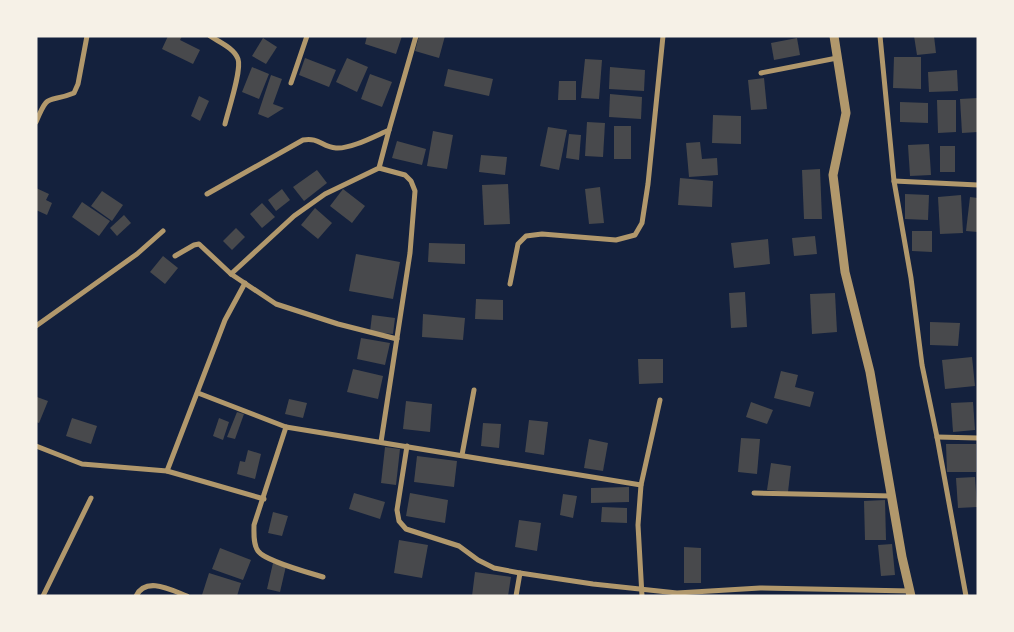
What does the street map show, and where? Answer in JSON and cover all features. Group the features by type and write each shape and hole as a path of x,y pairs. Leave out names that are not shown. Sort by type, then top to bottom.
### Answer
{"street":[{"path":"36,122 43,106 49,99 74,93 78,84 88,36"},
{"path":"210,36 237,57 240,67 225,124"},
{"path":"291,83 307,36"},
{"path":"379,168 416,36"},
{"path":"510,284 518,244 526,236 542,234 616,240 635,236 642,223 648,184 663,36"},
{"path":"406,446 397,510 400,521 406,529 458,546 494,568 677,593 760,588 911,593 902,557 870,372 845,272 833,176 846,113 834,36"},
{"path":"880,36 894,181 911,278 922,365 966,596"},
{"path":"761,73 837,58"},
{"path":"207,194 303,140 313,138 336,148 349,146 389,130"},
{"path":"231,274 294,216 325,194 379,168 405,175 411,180 415,191 410,253 381,442"},
{"path":"894,181 978,185"},
{"path":"36,326 138,254 163,231"},
{"path":"175,256 199,244 231,274 276,304 338,324 397,339"},
{"path":"166,471 225,320 245,283"},
{"path":"462,455 474,390"},
{"path":"198,393 286,427 642,485"},
{"path":"642,596 638,526 642,485 660,400"},
{"path":"286,427 264,499 254,524 254,538 258,551 267,558 323,577"},
{"path":"937,437 978,438"},
{"path":"36,446 82,464 166,471 264,499"},
{"path":"754,493 892,496"},
{"path":"36,592 43,596 91,498"},
{"path":"516,596 520,573"},
{"path":"136,596 139,590 146,585 154,585 187,596"}],"building":[{"path":"168,36 182,36 180,40 200,50 193,64 162,49"},
{"path":"367,36 402,36 396,54 365,44"},
{"path":"419,36 445,36 439,58 415,51"},
{"path":"914,36 934,36 936,53 917,55"},
{"path":"263,38 277,47 266,64 252,56"},
{"path":"797,38 800,55 774,60 771,43"},
{"path":"894,57 921,57 921,89 893,88"},
{"path":"305,58 336,70 329,87 299,75"},
{"path":"347,58 368,67 357,92 336,82"},
{"path":"585,59 602,60 599,99 581,98"},
{"path":"252,67 269,74 259,99 242,92"},
{"path":"610,67 645,70 644,91 609,89"},
{"path":"448,69 493,79 489,96 444,86"},
{"path":"957,70 958,91 929,92 928,72"},
{"path":"370,74 392,82 382,107 361,99"},
{"path":"271,75 282,79 273,104 284,108 268,118 258,114"},
{"path":"764,78 767,109 751,110 748,80"},
{"path":"559,81 576,81 576,100 558,100"},
{"path":"610,94 642,97 641,119 609,117"},
{"path":"199,96 209,101 200,121 191,116"},
{"path":"978,98 978,132 962,133 960,99"},
{"path":"937,100 956,100 956,132 938,133"},
{"path":"900,102 928,103 928,123 900,122"},
{"path":"713,115 741,116 741,144 712,143"},
{"path":"587,122 605,123 603,157 585,156"},
{"path":"614,126 631,126 631,159 614,159"},
{"path":"548,127 567,130 559,170 540,166"},
{"path":"433,131 453,135 447,169 427,166"},
{"path":"569,134 581,135 579,160 566,158"},
{"path":"397,141 426,149 422,165 392,158"},
{"path":"700,142 702,159 717,158 718,175 689,177 686,143"},
{"path":"929,144 931,175 910,176 908,145"},
{"path":"940,146 955,146 955,172 940,172"},
{"path":"481,155 507,157 505,175 479,172"},
{"path":"820,169 822,219 804,219 802,170"},
{"path":"317,170 327,183 304,201 293,187"},
{"path":"680,178 713,181 712,207 678,205"},
{"path":"508,184 510,224 484,225 482,185"},
{"path":"600,187 604,223 589,224 585,189"},
{"path":"36,188 49,194 46,200 52,203 47,215 36,210"},
{"path":"282,189 290,200 276,211 268,200"},
{"path":"343,189 365,206 352,223 330,206"},
{"path":"102,191 123,205 112,221 91,206"},
{"path":"905,194 929,195 928,220 905,219"},
{"path":"961,195 963,233 940,234 938,197"},
{"path":"970,197 978,198 978,232 966,231"},
{"path":"82,202 110,221 99,236 72,217"},
{"path":"262,203 275,217 262,228 250,214"},
{"path":"315,208 332,223 318,239 301,225"},
{"path":"124,215 131,223 117,236 110,228"},
{"path":"236,228 245,237 232,250 223,241"},
{"path":"912,231 932,231 932,252 912,251"},
{"path":"815,236 817,254 794,256 792,238"},
{"path":"768,239 770,264 734,268 731,243"},
{"path":"429,243 465,244 465,264 428,262"},
{"path":"356,254 400,262 393,299 349,291"},
{"path":"163,256 178,268 165,284 150,272"},
{"path":"745,292 747,327 731,328 729,293"},
{"path":"835,293 837,332 812,334 810,294"},
{"path":"476,299 503,300 503,320 475,319"},
{"path":"423,314 465,318 463,340 422,337"},
{"path":"372,315 395,318 393,334 370,332"},
{"path":"930,322 960,323 958,346 930,345"},
{"path":"361,338 390,343 385,365 357,359"},
{"path":"972,357 975,386 945,389 942,360"},
{"path":"638,359 663,359 663,383 639,384"},
{"path":"353,369 383,376 378,399 347,392"},
{"path":"781,371 798,375 795,387 814,392 810,407 774,398"},
{"path":"37,397 48,401 39,423 36,422"},
{"path":"289,399 307,403 303,418 285,414"},
{"path":"406,401 432,404 430,432 403,429"},
{"path":"751,402 773,410 767,424 746,417"},
{"path":"973,402 975,430 953,432 951,403"},
{"path":"237,412 244,414 235,439 227,437"},
{"path":"72,418 97,426 91,444 66,436"},
{"path":"219,418 229,422 223,440 213,436"},
{"path":"529,420 548,422 544,455 525,452"},
{"path":"483,423 501,424 499,448 481,446"},
{"path":"741,438 760,439 757,474 738,472"},
{"path":"589,439 608,443 603,471 584,468"},
{"path":"946,444 976,444 976,472 947,472"},
{"path":"385,447 400,449 396,485 381,483"},
{"path":"248,450 261,454 255,479 237,474 240,461 245,462"},
{"path":"417,456 457,461 454,487 414,482"},
{"path":"771,463 791,466 788,492 767,490"},
{"path":"975,477 977,507 958,508 956,478"},
{"path":"629,487 629,502 591,503 591,488"},
{"path":"354,493 385,502 380,519 349,509"},
{"path":"410,493 448,500 445,523 406,516"},
{"path":"563,494 577,496 573,518 560,515"},
{"path":"885,500 886,540 865,540 864,501"},
{"path":"602,507 627,508 627,523 601,522"},
{"path":"273,512 288,516 282,536 268,533"},
{"path":"519,520 541,523 537,551 515,547"},
{"path":"399,540 428,545 422,578 394,573"},
{"path":"892,544 895,575 881,576 878,545"},
{"path":"684,547 701,548 701,583 684,583"},
{"path":"220,548 251,560 243,580 212,569"},
{"path":"273,563 286,566 280,592 267,589"},
{"path":"475,572 511,577 508,596 472,596"},
{"path":"209,573 241,583 237,596 202,595"}]}
